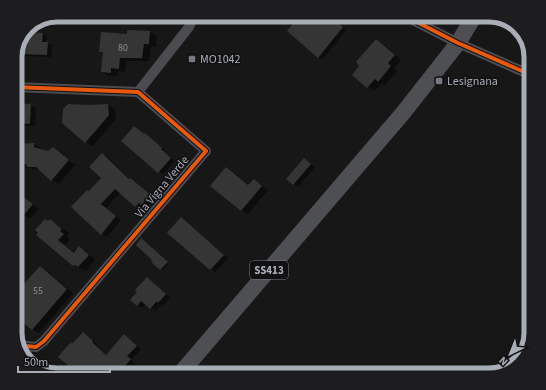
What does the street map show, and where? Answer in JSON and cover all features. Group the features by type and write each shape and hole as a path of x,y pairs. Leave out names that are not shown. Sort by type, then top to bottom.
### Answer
{"main road":[{"name":"SS413","path":"185,368 398,119 458,43 471,22"}],"street":[{"path":"22,87 138,92 189,27 191,22"},
{"path":"417,22 458,43 524,72"},
{"name":"Via Vigna Verde","path":"24,345 36,347 44,341 206,150 138,92"}],"building":[{"path":"294,22 337,22 343,27 318,58 287,31"},
{"path":"127,30 150,31 149,44 144,44 142,58 120,58 119,69 111,68 111,73 101,72 103,52 99,52 101,32 127,34"},
{"path":"32,32 43,33 42,42 48,42 47,55 22,54 25,43"},
{"path":"376,39 395,55 388,63 391,66 378,82 375,79 367,88 352,75 359,66 356,62"},
{"path":"22,103 31,104 30,124 22,123"},
{"path":"68,104 108,104 109,115 85,143 62,123 63,109"},
{"path":"134,126 144,134 145,133 171,158 158,173 121,141"},
{"path":"34,143 34,147 48,151 53,147 69,160 51,181 36,167 27,167 26,164 22,165 22,144"},
{"path":"102,153 129,179 130,178 151,195 141,205 139,203 135,207 115,189 101,204 116,216 101,235 71,207 101,178 89,167"},
{"path":"304,158 311,164 293,185 286,179"},
{"path":"226,167 248,185 254,179 262,186 241,211 210,186"},
{"path":"22,195 33,204 23,216 22,215"},
{"path":"181,217 224,255 210,270 167,233"},
{"path":"45,219 48,221 50,219 62,229 60,231 64,234 58,240 74,253 79,246 89,255 78,267 75,265 73,266 36,235 38,233 35,230"},
{"path":"141,238 168,262 160,270 136,245"},
{"path":"40,266 67,289 32,330 22,322 22,286"},
{"path":"147,277 166,294 150,309 141,301 137,306 130,300 137,292 135,290"},
{"path":"83,332 106,355 124,334 137,346 127,356 131,359 123,368 65,368 68,365 58,357 71,342 72,344"}],"cycle path":[{"path":"417,22 458,43 524,72"},
{"path":"22,87 138,92 206,151 44,341 36,347 24,345"}],"place":[{"name":"MO1042","path":"192,59"},
{"name":"Lesignana","path":"439,81"}]}
